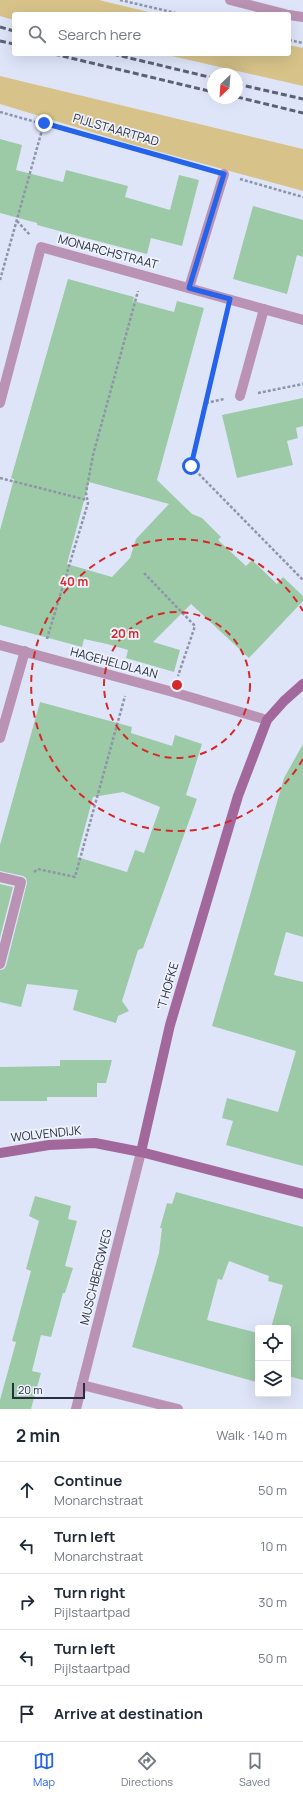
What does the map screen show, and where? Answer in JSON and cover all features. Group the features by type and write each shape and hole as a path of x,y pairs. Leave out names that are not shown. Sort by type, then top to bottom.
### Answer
{"street":[{"path":"230,0 277,12"},
{"path":"291,15 303,17"},
{"path":"189,288 224,174"},
{"name":"MONARCHSTRAAT","path":"0,403 41,247 303,320"},
{"path":"240,396 264,309"},
{"name":"HAGEHELDLAAN","path":"0,645 173,692 267,720"},
{"path":"0,738 25,652"},
{"name":"'T HOFKE","path":"142,1152 170,1026 238,796 267,720 284,701 303,684"},
{"path":"0,877 21,882 0,964"},
{"name":"WOLVENDIJK","path":"0,1153 49,1145 95,1143 142,1152"},
{"path":"142,1152 303,1194"},
{"name":"MUSCHBERGWEG","path":"76,1409 142,1152"},
{"path":"82,1385 178,1409"}],"path":[{"path":"120,0 171,12"},
{"path":"291,40 303,43"},
{"name":"PIJLSTAARTPAD","path":"0,112 44,123 303,197"},
{"path":"0,280 44,123"},
{"path":"42,657 88,504 86,493 93,455 142,275"},
{"path":"230,299 191,466 303,580"},
{"path":"0,478 87,500"},
{"path":"144,573 195,626 173,692"},
{"path":"21,882 38,869 75,878 129,680"}],"shaded area":[{"path":"0,0 99,0 149,12 12,12 12,19 0,16"},
{"path":"291,45 303,48 303,86 243,72 243,68 224,68 172,56 291,56"},
{"path":"0,76 303,149 303,191 131,144 0,104"}],"building":[{"path":"0,139 22,145 16,170 63,182 66,170 128,186 125,197 170,210 179,175 199,180 182,246 151,238 147,254 37,225 37,223 0,213"},
{"path":"253,206 303,220 303,257 297,255 287,294 233,279"},
{"path":"68,279 134,297 133,301 174,312 177,301 204,308 157,480 192,514 202,518 221,537 218,540 246,566 252,560 277,584 283,577 303,596 303,601 249,658 191,604 153,642 180,650 174,672 126,658 128,650 107,644 84,639 82,647 0,625 0,530 14,479 11,478","holes":["89,482 169,504 136,539 130,558 112,577 67,564"]},
{"path":"303,398 303,426 296,428 298,438 287,441 293,465 237,478 222,415"},
{"path":"40,702 132,727 131,733 172,746 175,735 202,744 186,795 197,799 143,948 138,950 122,1001 129,1011 118,1016 116,1023 73,1010 78,990 27,984 21,1007 0,1002 0,970 4,969 6,966 27,883 26,878 23,876 0,871 0,845","holes":["123,792 160,807 144,853 135,850 127,872 77,857 93,797"]},
{"path":"303,744 303,937 286,932 274,975 303,982 303,1166 226,1145 233,1121 222,1118 227,1098 278,1112 296,1051 212,1026 284,778"},
{"path":"0,884 13,887 0,938"},
{"path":"60,1060 112,1060 106,1083 97,1083 97,1097 47,1097 47,1101 0,1101 0,1067 60,1066"},
{"path":"176,1192 303,1227 303,1380 291,1377 291,1325 272,1325 283,1285 268,1281 269,1276 229,1261 222,1280 218,1279 207,1320 255,1332 255,1382 132,1347 159,1253 162,1228 160,1228 167,1203 172,1204"},
{"path":"35,1196 71,1206 68,1219 77,1221 65,1266 73,1268 65,1293 63,1293 51,1337 41,1335 32,1371 41,1373 31,1409 0,1409 0,1400 16,1342 12,1341 31,1271 26,1269 39,1221 29,1216"}],"railway":[{"path":"0,27 12,30"},
{"path":"0,41 12,44"},
{"path":"62,56 207,91"},
{"path":"121,56 207,77"},
{"path":"243,85 303,99"},
{"path":"243,98 303,113"}],"route":[{"path":"44,123 224,174 189,288 230,299 191,466"}]}
